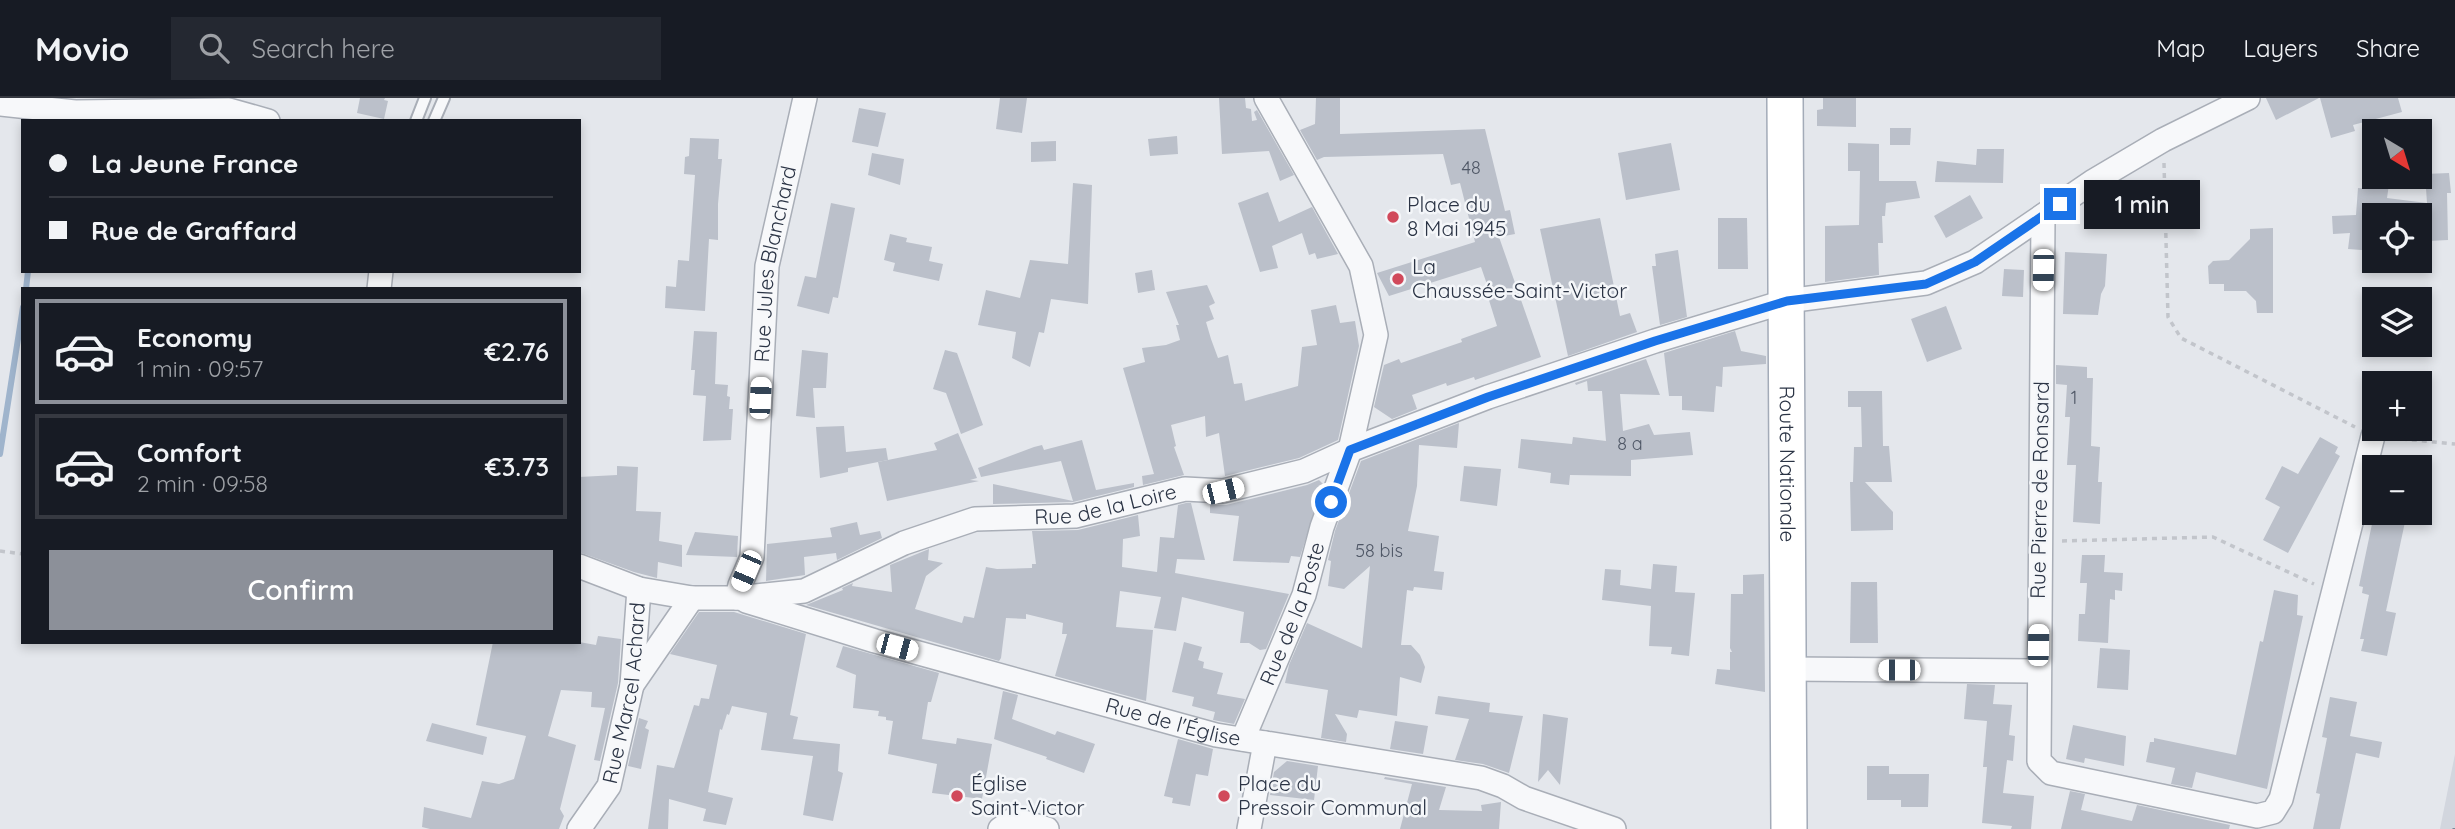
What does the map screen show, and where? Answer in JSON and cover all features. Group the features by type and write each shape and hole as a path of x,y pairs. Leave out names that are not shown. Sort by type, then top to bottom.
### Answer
{"main road":[{"name":"Route Nationale","path":"1785,98 1789,829"}],"street":[{"name":"Rue Jules Blanchard","path":"737,598 752,556 767,266 805,98"},
{"name":"Rue de la Poste","path":"1249,829 1254,741 1304,595 1322,527 1350,450 1376,335 1361,266 1266,98"},
{"name":"Rue de la Loire","path":"581,567 639,589 692,598 737,598 804,591 904,543 975,519 1075,516 1185,489 1223,491 1304,471 1350,450 1488,397 1655,341 1787,301 1926,284 1975,262 2092,182 2163,140 2248,98"},
{"path":"0,104 75,111 229,110 261,119"},
{"name":"Rue Pierre de Ronsard","path":"2043,215 2039,761 2052,773 2258,817 2273,812 2281,799 2372,441"},
{"name":"Rue Marcel Achard","path":"579,829 609,786 632,685 639,589"},
{"path":"632,685 692,598"},
{"name":"Rue de l'Église","path":"737,598 875,641 1216,735 1481,778 1524,798 1614,829"},
{"path":"1788,669 2038,671"},
{"path":"1000,829 1014,819 1047,829"}],"lane":[{"path":"417,119 425,98"},
{"path":"435,119 444,98"}],"path":[{"path":"2163,140 2168,317 2181,338 2362,430"},
{"path":"2424,441 2455,444"},
{"path":"2039,541 2213,537 2333,593"},
{"path":"0,551 21,554"}],"shaded area":[{"path":"2455,754 2455,829 2440,829"}],"building":[{"path":"360,98 385,98 384,100 388,101 384,119 357,113"},
{"path":"1000,98 1027,98 1022,133 996,129"},
{"path":"1219,98 1245,98 1246,108 1251,109 1252,121 1257,120 1254,112 1257,110 1294,175 1280,181 1269,151 1222,154"},
{"path":"1316,98 1340,98 1340,134 1485,129 1505,211 1510,210 1515,234 1499,237 1541,357 1475,380 1474,377 1447,386 1446,383 1412,395 1417,409 1392,419 1374,407 1384,365 1399,359 1401,363 1462,342 1461,339 1497,326 1481,267 1389,296 1377,273 1475,242 1460,183 1451,185 1443,154 1324,157 1317,160 1300,130 1315,124"},
{"path":"1823,98 1856,98 1856,127 1817,126 1817,110 1823,109"},
{"path":"2266,98 2319,98 2276,120"},
{"path":"2320,98 2398,98 2402,112 2376,119 2362,119 2362,123 2353,125 2355,131 2331,138"},
{"path":"859,108 886,113 878,147 852,142"},
{"path":"1890,128 1911,128 1910,145 1890,145"},
{"path":"1177,136 1178,154 1150,156 1148,139"},
{"path":"690,138 719,139 718,159 722,159 718,240 709,239 705,311 665,308 666,286 676,287 678,260 689,261 695,175 684,174"},
{"path":"1056,141 1056,161 1031,162 1031,142"},
{"path":"1671,143 1680,190 1626,200 1618,153"},
{"path":"1848,143 1879,144 1879,181 1916,181 1920,198 1886,203 1885,216 1882,216 1883,243 1878,243 1879,275 1825,282 1825,226 1859,225 1860,171 1848,171"},
{"path":"1977,149 2004,149 2003,183 1935,182 1937,161 1976,165"},
{"path":"872,153 904,159 900,185 868,175"},
{"path":"2449,173 2451,193 2447,193 2448,240 2432,241 2432,203 2427,203 2426,189 2432,189 2432,174"},
{"path":"1073,183 1092,185 1088,304 1051,299 1044,333 1039,332 1030,367 1012,358 1016,332 978,325 986,290 1020,298 1030,260 1068,264"},
{"path":"2358,188 2388,189 2387,198 2427,203 2362,203 2362,250 2348,249 2350,233 2333,234 2332,216 2356,215"},
{"path":"1268,192 1279,222 1312,207 1338,254 1317,259 1315,253 1309,255 1302,233 1272,246 1278,268 1260,272 1238,203"},
{"path":"1970,195 1983,218 1946,238 1934,216"},
{"path":"2161,197 2161,223 2111,225 2110,198"},
{"path":"831,203 855,208 838,298 833,297 829,314 797,306 805,276 816,278"},
{"path":"1600,218 1620,316 1630,313 1637,332 1568,356 1540,229"},
{"path":"1718,218 1747,218 1748,269 1718,269"},
{"path":"2273,228 2273,313 2257,313 2256,301 2246,291 2224,291 2224,284 2209,284 2208,266 2213,261 2229,260 2250,239 2250,229"},
{"path":"890,234 907,238 906,242 932,247 929,261 943,264 939,281 893,271 895,263 884,260"},
{"path":"1678,250 1687,317 1660,325 1652,266 1656,266 1655,254"},
{"path":"2065,252 2107,254 2105,286 2098,315 2063,314"},
{"path":"2004,269 2024,270 2023,297 2002,296"},
{"path":"1152,270 1155,290 1138,293 1135,273"},
{"path":"1207,285 1215,303 1209,306 1214,319 1206,322 1211,339 1218,358 1228,355 1234,384 1242,383 1245,401 1298,386 1302,347 1317,345 1311,310 1336,305 1340,323 1355,321 1359,346 1338,440 1299,458 1225,476 1219,433 1206,437 1205,416 1171,425 1176,446 1174,447 1184,475 1143,485 1142,476 1154,474 1123,368 1145,362 1142,348 1180,340 1176,325 1179,325 1166,292"},
{"path":"1946,306 1962,349 1927,362 1911,319"},
{"path":"694,331 717,332 715,384 728,385 729,409 733,409 731,440 703,441 706,396 693,395 695,370 691,370"},
{"path":"1735,331 1741,351 1766,356 1766,364 1723,367 1722,387 1716,386 1714,412 1682,410 1682,396 1669,396 1664,353"},
{"path":"802,350 828,353 826,388 813,388 815,418 796,416"},
{"path":"945,350 957,353 983,425 961,434 946,393 933,389"},
{"path":"1646,359 1660,395 1620,394 1623,431 1649,424 1654,435 1690,432 1693,455 1631,460 1631,476 1570,475 1569,485 1550,483 1551,473 1518,468 1521,439 1572,444 1573,437 1606,441 1602,391 1588,391 1587,381 1576,385 1575,383"},
{"path":"2056,365 2087,367 2087,378 2093,378 2091,446 2100,447 2100,524 2073,522 2076,465 2067,465 2070,417 2065,417 2067,385 2056,384"},
{"path":"1848,391 1882,391 1883,446 1889,446 1892,482 1865,482 1893,512 1893,530 1851,531 1850,482 1853,482 1854,447 1862,447 1861,407 1848,407"},
{"path":"1459,423 1457,448 1419,445 1417,486 1408,531 1439,536 1434,571 1444,572 1442,590 1414,587 1413,591 1407,590 1401,645 1411,645 1420,655 1425,667 1421,683 1400,677 1397,716 1359,710 1357,718 1335,714 1347,734 1346,742 1321,738 1328,690 1285,683 1289,665 1307,623 1362,648 1370,566 1344,589 1328,586 1331,561 1328,560 1335,531 1361,461"},
{"path":"844,426 846,452 886,448 888,460 848,468 848,472 820,478 816,427"},
{"path":"958,433 977,478 970,480 979,481 887,501 878,462 937,450 934,443"},
{"path":"2320,437 2338,447 2335,453 2340,456 2288,553 2263,540 2280,507 2265,499 2282,466 2298,474"},
{"path":"1082,440 1096,490 1134,483 1134,487 1073,502 993,504 993,484 1073,501 1061,461 981,477 978,468 1034,447 1042,445 1044,450"},
{"path":"617,466 638,467 636,511 661,512 659,541 682,545 682,567 658,562 657,578 581,553 581,477 617,475"},
{"path":"1464,466 1501,469 1497,506 1460,501"},
{"path":"1319,480 1323,484 1300,557 1291,556 1289,563 1233,561 1239,516 1210,513 1210,504 1226,505"},
{"path":"1191,503 1205,560 1177,559 1175,573 1289,594 1266,649 1260,650 1249,643 1240,643 1244,612 1182,597 1176,631 1154,628 1161,597 1120,591 1116,627 1153,630 1146,701 1055,676 1067,634 1062,634 1063,623 1026,614 1026,619 1006,618 999,661 806,605 843,590 842,588 853,583 852,586 892,592 890,565 929,549 928,560 943,563 926,576 915,609 962,623 964,616 974,618 986,567 1032,568 1032,564 1036,564 1032,531 1078,530 1138,515 1140,536 1123,539 1122,567 1157,572 1160,537 1174,538 1178,505"},
{"path":"857,522 860,535 880,531 882,538 837,560 836,553 804,557 805,575 766,581 767,544 832,537 830,528"},
{"path":"2372,525 2404,525 2386,611 2396,613 2387,656 2361,651 2364,639 2360,639 2369,595 2362,593 2363,587 2359,586"},
{"path":"695,532 738,536 737,557 686,555"},
{"path":"2082,555 2105,555 2104,572 2123,573 2122,591 2115,590 2115,600 2110,599 2108,643 2078,641 2079,614 2085,614 2087,583 2080,583"},
{"path":"1653,564 1677,566 1675,592 1695,593 1689,656 1671,654 1672,647 1649,646 1651,606 1602,600 1605,569 1621,570 1620,585 1651,589"},
{"path":"1764,574 1765,692 1715,684 1717,669 1730,670 1731,594 1743,594 1743,575"},
{"path":"1851,582 1877,582 1878,643 1850,643"},
{"path":"2274,590 2298,595 2297,615 2303,616 2267,789 2196,772 2192,788 2171,784 2175,768 2146,762 2150,742 2154,742 2154,738 2236,755 2260,641 2263,642"},
{"path":"699,612 734,612 806,634 790,715 798,717 793,739 840,744 838,771 843,773 833,821 803,815 813,756 761,750 767,713 732,706 722,730 720,729 708,792 733,798 726,825 703,821 706,809 669,799 668,829 648,829 657,765 674,768 694,705 699,706 701,698 709,699 717,665 670,654"},
{"path":"598,636 621,639 618,683 600,761 594,760 605,708 591,707 592,692 561,690 548,736 576,745 560,809 564,816 559,829 422,827 424,807 471,818 482,781 499,784 514,779 526,736 476,725 493,644 581,642 596,645"},
{"path":"1184,642 1202,647 1198,660 1204,662 1203,668 1223,673 1217,694 1245,699 1234,724 1213,720 1215,712 1192,706 1194,697 1172,692"},
{"path":"843,646 939,673 931,702 928,702 922,739 956,744 957,738 992,744 982,799 932,793 937,764 888,754 893,721 878,716 879,711 853,708 856,675 836,667"},
{"path":"2100,648 2130,650 2128,690 2097,688"},
{"path":"1967,684 1995,685 1993,704 2012,705 2009,735 2015,736 2013,761 2007,760 2003,793 2034,796 2031,829 2011,829 2012,826 1982,823 1987,767 1983,767 1987,721 1964,719"},
{"path":"1003,691 1018,695 1012,719 1055,735 1057,731 1095,744 1084,773 994,739"},
{"path":"1438,696 1490,703 1489,712 1523,716 1509,773 1483,764 1455,760 1469,719 1435,714"},
{"path":"2330,697 2357,702 2350,736 2382,742 2379,758 2356,753 2340,829 2313,829 2320,794 2316,793 2327,738 2322,737"},
{"path":"1543,714 1568,718 1560,785 1548,770 1538,782"},
{"path":"639,718 648,721 645,728 649,730 641,769 628,766"},
{"path":"1395,721 1428,726 1423,754 1390,749"},
{"path":"432,723 487,737 483,755 426,741"},
{"path":"2073,725 2126,736 2124,766 2085,758 2084,763 2066,759"},
{"path":"1178,739 1213,749 1208,776 1196,774 1190,806 1172,803 1173,798 1164,796"},
{"path":"1287,761 1318,766 1314,800 1270,795 1274,772"},
{"path":"1867,766 1889,766 1889,774 1929,774 1928,807 1901,807 1901,800 1867,800"},
{"path":"1385,777 1446,787 1439,810 1482,811 1481,805 1501,802 1499,829 1400,829 1412,784 1384,779"},
{"path":"2070,791 2085,794 2081,810 2132,821 2137,805 2230,825 2229,829 2061,829"}],"waterway":[{"path":"26,287 28,273"},
{"path":"0,454 21,320"}],"place":[{"name":"Place du 8 Mai 1945","path":"1393,217"},
{"name":"La Chaussée-Saint-Victor","path":"1398,279"},
{"name":"Église Saint-Victor","path":"957,796"},
{"name":"Place du Pressoir Communal","path":"1224,796"}],"route":[{"path":"1331,502 1350,450 1488,397 1655,341 1787,301 1926,284 1975,262 2060,204"}]}
